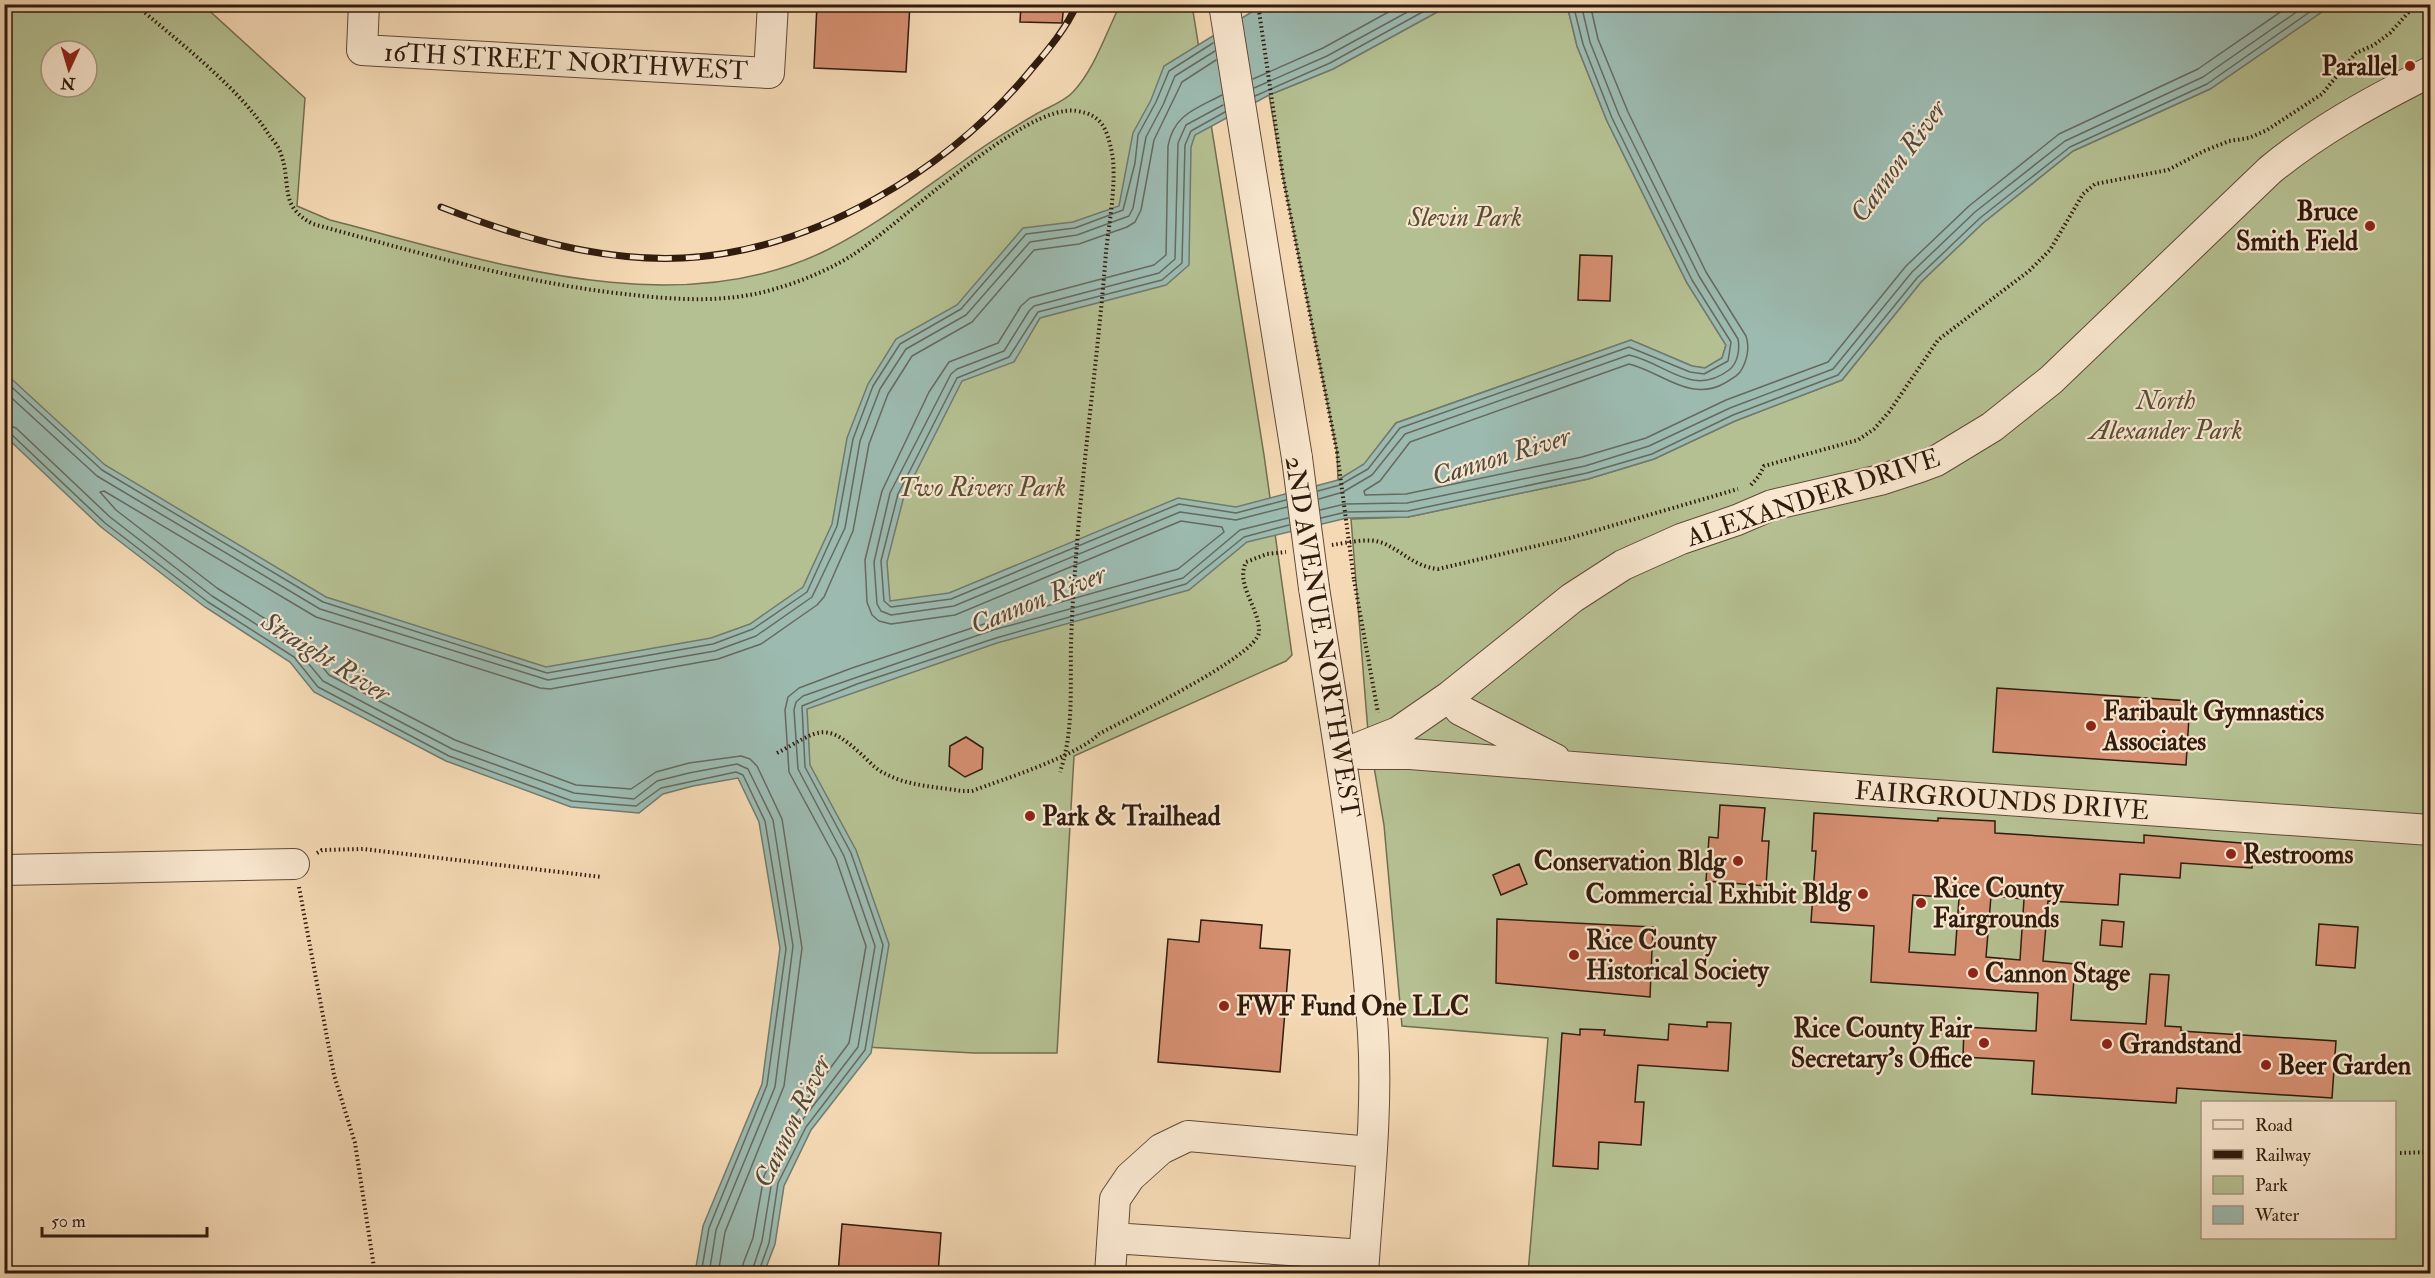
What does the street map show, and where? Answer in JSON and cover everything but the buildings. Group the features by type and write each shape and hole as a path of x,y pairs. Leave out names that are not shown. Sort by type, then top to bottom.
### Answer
{"street":[{"name":"16TH STREET NORTHWEST","path":"364,4 362,50 769,73 773,4"},
{"name":"2ND AVENUE NORTHWEST","path":"1224,4 1297,458 1314,588 1361,897 1373,1034 1374,1076 1364,1264"},
{"name":"ALEXANDER DRIVE","path":"1340,754 1398,732 1450,696 1563,605 1623,565 1681,539 1737,520 1772,505 1880,480 1920,467 1936,461 1992,427 2051,380 2300,145 2430,72"},
{"name":"FAIRGROUNDS DRIVE","path":"1450,696 1460,710 1536,751 1574,767"},
{"name":"FAIRGROUNDS DRIVE","path":"1340,754 1410,754 2430,830"},
{"path":"4,870 294,864"},
{"path":"1110,1274 1115,1199 1130,1177 1161,1149 1188,1137 1371,1152"},
{"path":"1113,1238 1279,1262 1364,1264"}],"path":[{"path":"135,4 241,100 267,131 281,153 288,199 300,218 313,224 407,250 505,275 581,290 699,300 741,296 780,288 851,256 999,144 1032,122 1066,109 1087,113 1099,119 1106,130 1113,158 1112,186 1101,321 1078,530 1071,640 1070,735 1060,772"},
{"path":"1258,4 1283,177 1337,452 1354,580 1378,714"},
{"path":"1329,546 1366,541 1382,543 1422,567 1438,569 1570,538 1749,486 1759,476 1764,466 1858,440 1874,429 1889,412 1938,340 2029,271 2050,250 2083,194 2095,184 2168,170 2204,151 2229,141 2249,138 2267,130 2322,94 2356,53 2374,45 2390,33 2416,4"},
{"path":"777,753 820,732 832,732 844,738 883,773 896,779 962,791 972,791 1066,754 1090,743 1099,734 1226,665 1251,646 1259,635 1259,621 1243,581 1243,569 1246,562 1267,554 1287,551"},
{"path":"375,1274 355,1143 334,1075 294,864 322,850 363,849 602,877"},
{"path":"2400,1153 2430,1152"}],"green space":[{"name":"Two Rivers Park","path":"5,5 203,5 305,98 297,206 330,220 516,267 580,279 645,285 708,283 770,272 847,240 881,219 999,136 1070,95 1088,72 1120,5 1192,5 1264,455 1292,655 1286,661 1074,756 1057,1053 974,1053 829,1045 747,719 551,744 5,405"},
{"name":"Slevin Park","path":"1450,5 1567,5 1577,46 1607,121 1687,283 1726,345 1722,358 1705,368 1692,366 1631,340 1396,423 1364,465 1338,480 1337,452 1269,95 1333,69"},
{"name":"North Alexander Park","path":"2332,5 2430,5 2430,1273 1528,1273 1548,1038 1402,1026 1384,825 1368,732 1351,519 1408,517 1588,479 1654,459 1735,421 1842,380 1921,282 1983,223 2073,151 2210,89"}],"water":[{"path":"1263,5 1450,5 1333,69 1269,95 1195,135 1191,147 1189,265 1166,285 1040,318 1014,362 962,381 904,496 887,562 890,601 949,593 1178,498 1236,507 1338,480 1364,464 1396,423 1631,340 1692,366 1705,368 1722,358 1726,345 1687,283 1607,121 1577,46 1567,5 2332,5 2210,89 2073,151 1983,223 1921,282 1842,380 1735,421 1654,459 1588,479 1408,517 1347,518 1247,542 1189,590 997,643 807,709 810,765 856,850 889,944 871,1053 811,1130 784,1186 775,1244 764,1273 695,1273 703,1226 762,1084 780,948 759,822 738,778 663,794 639,813 571,807 446,761 314,692 290,662 205,607 101,527 5,436 4,372 105,465 326,597 546,667 711,638 750,624 803,587 832,524 847,438 868,384 896,339 957,305 1023,228 1073,222 1119,206 1133,133 1151,100 1164,66"}],"railway":[{"path":"441,207 529,237 590,252 621,256 683,258 732,252 781,240 829,222 875,199 919,172 960,141 997,107 1030,71 1062,31 1077,4"}],"place":[{"name":"Parallel","path":"2410,66"},
{"name":"Bruce Smith Field","path":"2370,226"},
{"name":"Faribault Gymnastics Associates","path":"2091,726"},
{"name":"Park & Trailhead","path":"1030,816"},
{"name":"Restrooms","path":"2231,854"},
{"name":"Conservation Bldg","path":"1738,861"},
{"name":"Commercial Exhibit Bldg","path":"1863,894"},
{"name":"Rice County Fairgrounds","path":"1921,903"},
{"name":"Rice County Historical Society","path":"1574,955"},
{"name":"Cannon Stage","path":"1973,973"},
{"name":"FWF Fund One LLC","path":"1224,1006"},
{"name":"Rice County Fair Secretary's Office","path":"1984,1043"},
{"name":"Grandstand","path":"2107,1044"},
{"name":"Beer Garden","path":"2266,1065"}],"water label":[{"name":"Cannon River","path":"1898,161"},
{"name":"Cannon River","path":"1501,456"},
{"name":"Cannon River","path":"1038,599"},
{"name":"Straight River","path":"326,657"},
{"name":"Cannon River","path":"792,1121"}]}
